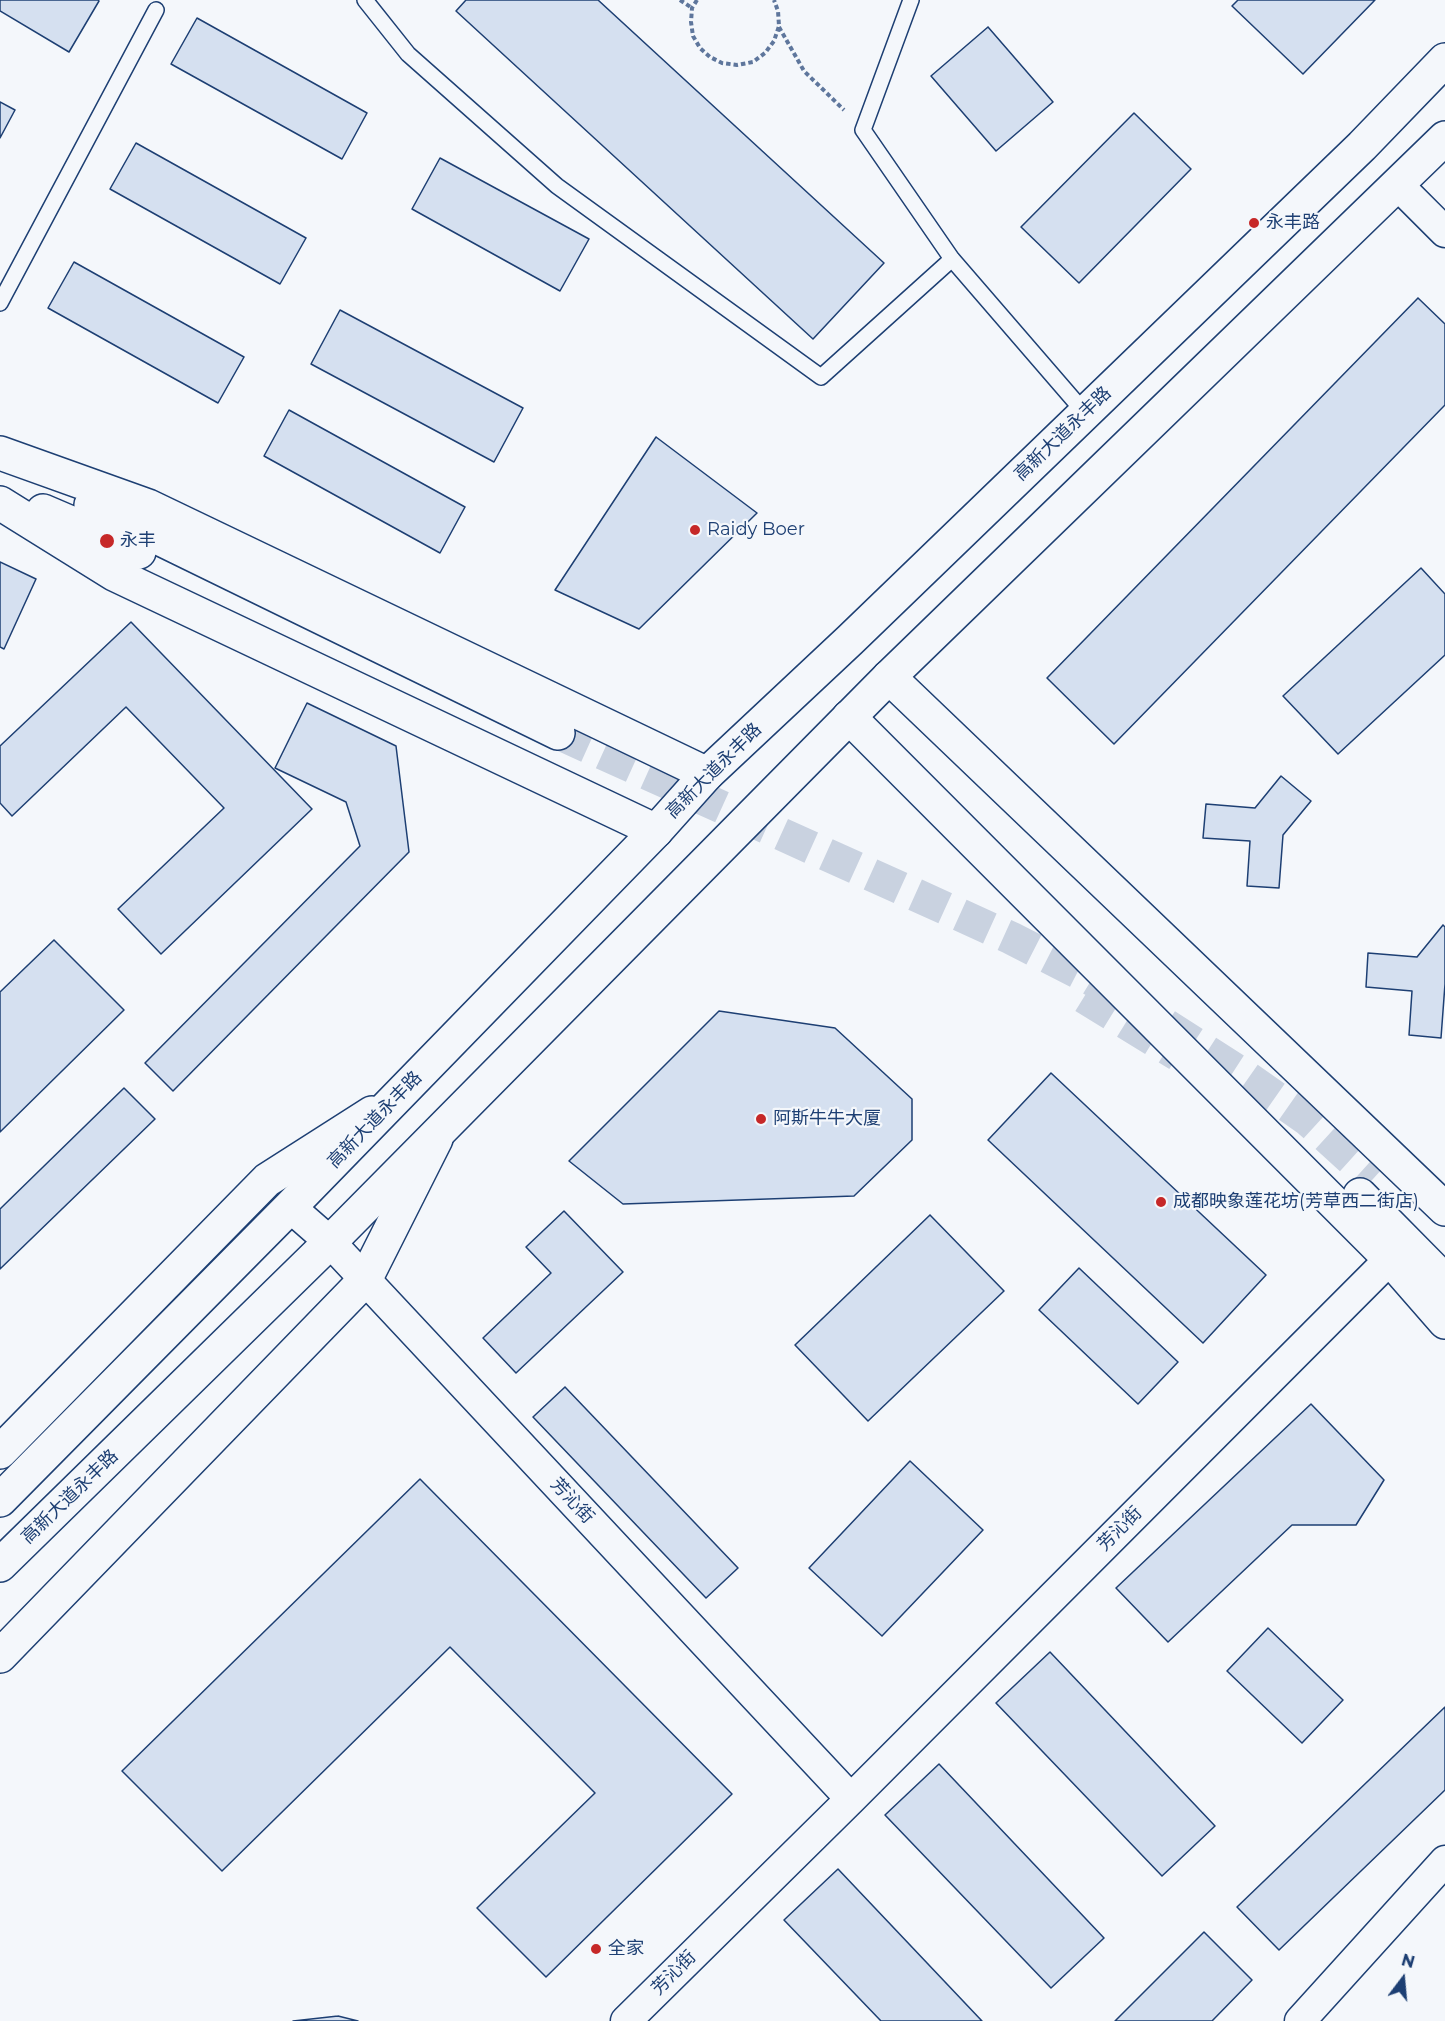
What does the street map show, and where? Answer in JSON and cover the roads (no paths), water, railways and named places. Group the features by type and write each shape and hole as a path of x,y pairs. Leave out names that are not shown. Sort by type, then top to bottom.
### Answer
{"main road":[{"name":"高新大道永丰路","path":"0,1500 290,1207 656,831 708,774 1362,146 1445,60"},
{"name":"高新大道永丰路","path":"0,1565 330,1242 889,677 1445,138"},
{"path":"0,453 148,506 708,774"},
{"path":"0,460 558,743 136,550 0,492"},
{"path":"0,503 114,574 656,831"},
{"path":"889,677 1445,1209"},
{"path":"849,717 1390,1259 1445,1322"},
{"path":"0,1452 267,1180 394,1099"},
{"path":"0,1656 365,1280 439,1132"},
{"path":"1445,1253 1367,1187 1445,1281"}],"street":[{"path":"1398,185 1445,232"},
{"name":"芳沁街","path":"290,1207 330,1242 850,1799"},
{"name":"芳沁街","path":"626,2021 1390,1259"},
{"path":"1300,2021 1445,1862"}],"lane":[{"path":"365,0 408,54 557,186 821,377 952,259"},
{"path":"911,0 863,130 952,259 1085,413"},
{"path":"0,303 156,10"}],"tunnel":[{"path":"558,733 1011,938 1091,979 1122,998"},
{"path":"1084,997 1178,1055"},
{"path":"1166,1025 1308,1120 1373,1179"}],"place":[{"name":"永丰路","path":"1254,223"},
{"name":"Raidy Boer","path":"695,530"},
{"name":"永丰","path":"107,541"},
{"name":"阿斯牛牛大厦","path":"761,1119"},
{"name":"成都映象莲花坊(芳草西二街店)","path":"1161,1202"},
{"name":"全家","path":"596,1949"}]}
